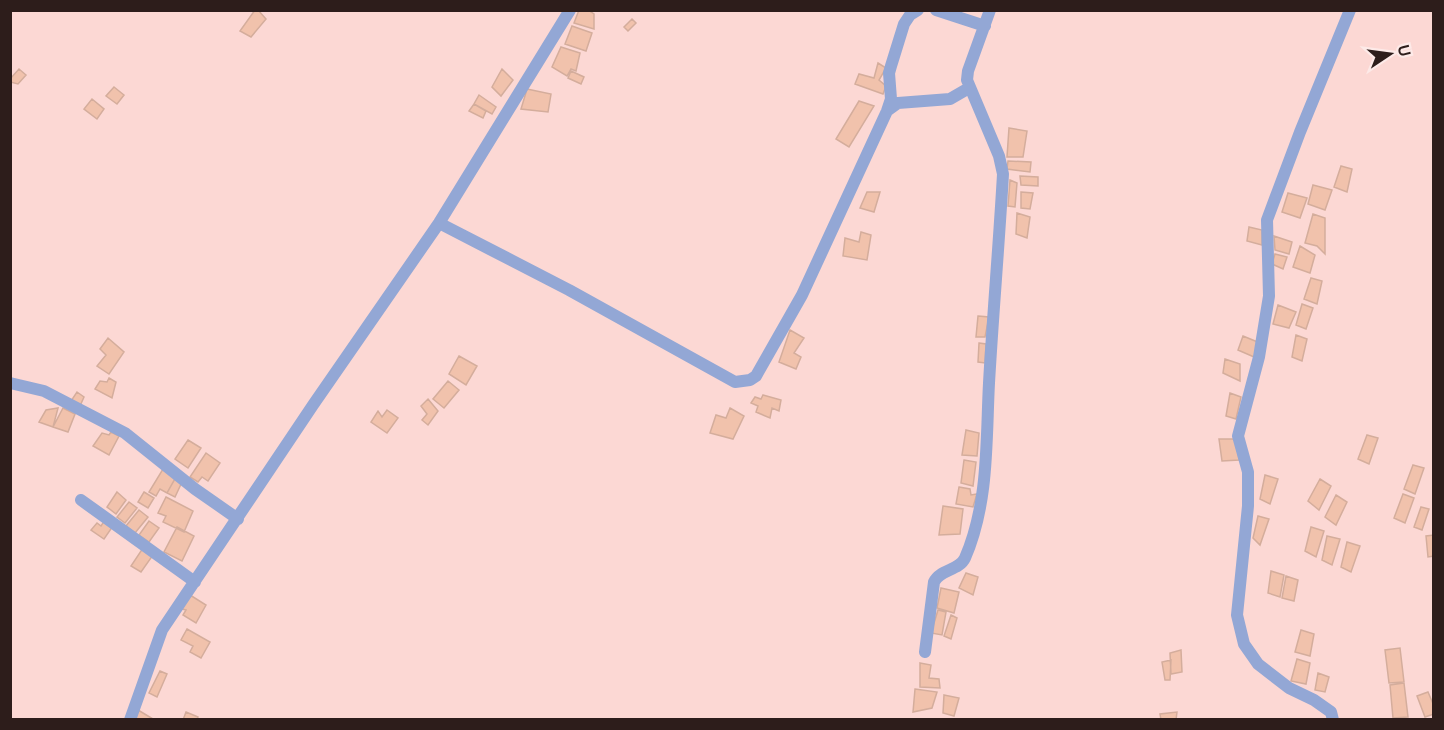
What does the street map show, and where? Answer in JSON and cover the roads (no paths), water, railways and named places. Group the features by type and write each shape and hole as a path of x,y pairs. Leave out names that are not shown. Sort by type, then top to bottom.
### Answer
{"street":[{"path":"130,720 162,630 326,386 439,224 570,10"},
{"path":"439,224 569,290 735,382 743,382 756,376 801,295 887,111 891,99 891,66 904,24 910,15 918,10"},
{"path":"936,10 985,26"},
{"path":"925,652 934,582 938,576 958,566 965,559 977,521 986,456 1003,174 999,156 967,80 968,71 990,10"},
{"path":"1334,720 1330,712 1314,700 1288,688 1258,664 1244,644 1237,615 1248,506 1248,472 1238,436 1258,357 1269,296 1267,220 1350,10"},
{"path":"887,111 898,103 950,99 969,88"},
{"path":"10,383 44,391 125,433 195,489 238,519"},
{"path":"81,500 195,582"}]}
